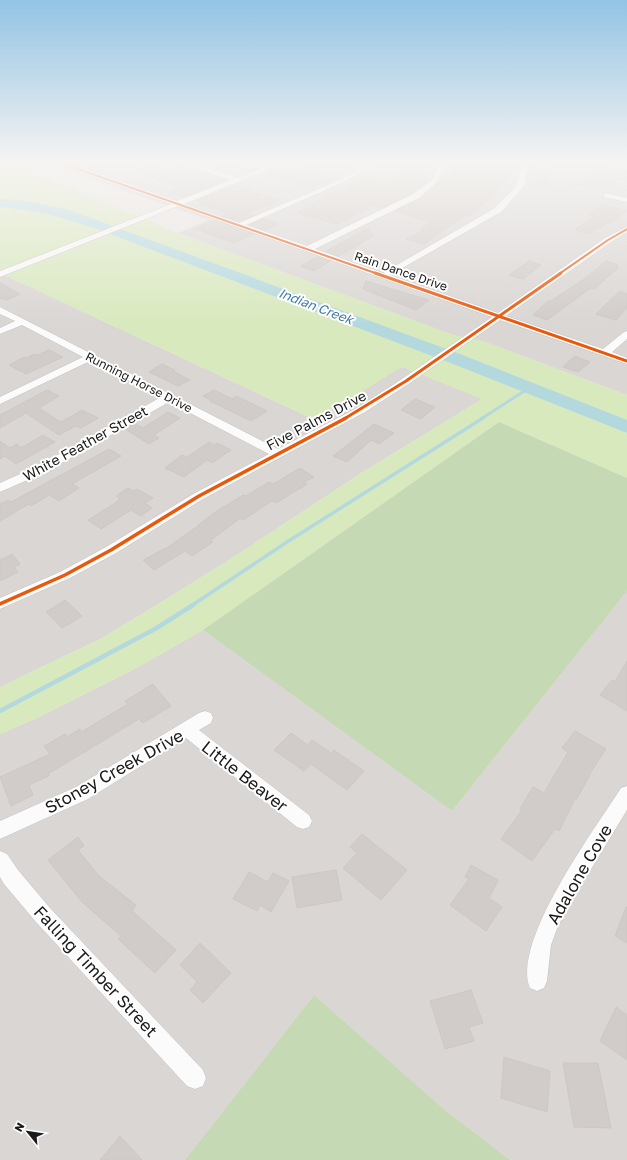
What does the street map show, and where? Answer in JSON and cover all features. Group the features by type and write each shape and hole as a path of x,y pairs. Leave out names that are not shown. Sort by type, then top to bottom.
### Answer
{"street":[{"path":"0,274 150,215"},
{"name":"Rain Dance Drive","path":"211,215 627,361"},
{"path":"240,225 263,215"},
{"path":"308,249 377,215"},
{"path":"383,276 489,215"},
{"name":"Five Palms Drive","path":"0,604 65,575 111,550 199,496 361,410 422,370 608,240 627,229"},
{"name":"Running Horse Drive","path":"0,310 277,454"},
{"path":"0,331 22,322"},
{"path":"605,353 627,334"},
{"path":"0,401 90,357"},
{"name":"White Feather Street","path":"0,488 56,461 169,397"},
{"name":"Stoney Creek Drive","path":"0,830 82,793 205,718"},
{"name":"Little Beaver","path":"187,730 303,821"},
{"name":"Adalone Cove","path":"537,981 541,945 550,921 561,900 627,794"},
{"name":"Falling Timber Street","path":"0,860 10,877 43,915 195,1078"}],"shaded area":[{"name":"Indian Creek","path":"194,215 627,215 627,395 483,341 482,399 358,475 226,562 104,637 0,687 0,273 315,420 450,334 178,233 208,220"},
{"path":"627,591 627,1160 510,1160 445,1110 314,995 185,1160 0,1160 0,734 37,718 140,666 203,630 452,811"}],"green space":[{"path":"0,215 135,215 178,233 451,334 483,341 627,395 627,478 499,422 203,630 140,666 37,718 0,734 0,687 104,637 226,562 358,475 482,399 402,367 315,420 0,273"},
{"path":"499,422 627,478 627,591 452,811 203,630"},
{"path":"314,995 445,1110 510,1160 185,1160"}],"building":[{"path":"225,215 254,215 239,221 223,216"},
{"path":"305,215 354,215 337,224"},
{"path":"409,215 465,215 424,244 406,239 424,230 421,229 431,222"},
{"path":"590,215 621,215 611,223 608,222 601,228 598,227 590,234 575,230 594,216"},
{"path":"264,219 279,224 265,230 250,225"},
{"path":"214,220 254,234 234,243 196,229"},
{"path":"369,228 373,236 339,256 326,251"},
{"path":"317,257 330,261 314,271 301,266"},
{"path":"529,261 541,265 523,279 509,275"},
{"path":"606,261 618,265 616,267 619,267 594,289 591,288 547,320 533,315 548,301 551,301 587,277"},
{"path":"366,281 429,300 416,310 363,289"},
{"path":"0,283 20,294 7,300 0,298"},
{"path":"620,291 627,294 627,308 616,320 596,314"},
{"path":"49,350 63,357 26,374 9,365 24,357 26,358 35,354 38,355"},
{"path":"575,356 590,362 578,372 563,367"},
{"path":"162,364 175,370 173,371 190,380 178,386 149,372"},
{"path":"47,390 59,396 39,408 61,422 82,410 98,418 81,428 76,426 59,435 26,413 0,428 0,415"},
{"path":"214,390 232,399 236,396 267,411 251,421 210,401 212,400 203,396"},
{"path":"415,399 435,407 421,419 401,410"},
{"path":"168,412 180,418 154,435 159,438 149,444 125,429 135,423 143,428"},
{"path":"374,424 394,433 379,444 371,440 347,462 333,456"},
{"path":"43,435 55,442 16,464 5,456 0,459 0,441 10,448 17,444 21,448"},
{"path":"209,442 214,445 217,443 231,450 212,463 207,460 184,477 165,468 182,455 187,457"},
{"path":"109,449 121,456 72,484 79,488 59,501 49,495 31,506 29,504 0,521 0,504 8,500 11,502"},
{"path":"300,468 314,477 304,482 307,484 276,503 272,501 243,520 240,518 210,541 213,542 192,556 185,551 154,570 143,560 168,547 217,511 243,495 246,496 269,482 273,484"},
{"path":"128,488 134,491 137,489 153,498 145,503 152,508 141,516 131,510 101,529 88,520 117,502 120,499 116,496"},
{"path":"12,554 20,564 14,567 18,572 0,581 0,560"},
{"path":"65,600 82,616 62,628 46,612"},
{"path":"627,661 627,711 600,695 612,680 615,681"},
{"path":"153,684 171,706 143,723 139,719 48,774 49,776 29,785 33,795 11,806 0,777 50,754 44,746 65,734 67,737 80,729 81,732 128,704 125,701"},
{"path":"575,731 606,749 589,775 576,800 575,799 559,831 555,829 532,861 501,839 522,810 520,809 533,787 544,793 568,752 562,748"},
{"path":"291,733 308,745 312,740 331,753 334,750 364,771 347,790 311,764 304,771 274,750"},
{"path":"362,834 407,870 381,900 343,868 357,853 350,847"},
{"path":"78,837 84,846 78,850 99,876 136,905 132,911 176,950 155,973 118,939 121,936 82,902 48,860"},
{"path":"471,865 498,880 489,898 502,907 486,931 450,905 469,879 465,877"},
{"path":"336,870 342,900 297,908 292,877"},
{"path":"249,872 268,882 273,873 289,881 271,912 260,905 257,911 233,899"},
{"path":"627,907 627,943 615,936"},
{"path":"200,943 231,973 203,1003 190,990 197,982 180,965"},
{"path":"471,990 483,1023 469,1027 474,1041 445,1049 430,1001"},
{"path":"616,1007 627,1015 627,1060 600,1041"},
{"path":"504,1057 550,1071 547,1112 501,1098"},
{"path":"563,1063 598,1063 611,1128 574,1127"},
{"path":"120,1136 142,1160 100,1160"}],"waterway":[{"name":"Indian Creek","path":"70,215 454,358 627,427"},
{"path":"481,419 529,388"},
{"path":"191,606 287,542 483,418"},
{"path":"0,711 155,629 193,605"}],"cycle path":[{"path":"210,215 627,361"},
{"path":"0,604 65,575 111,550 199,496 361,410 406,381 608,240 627,229"}]}
